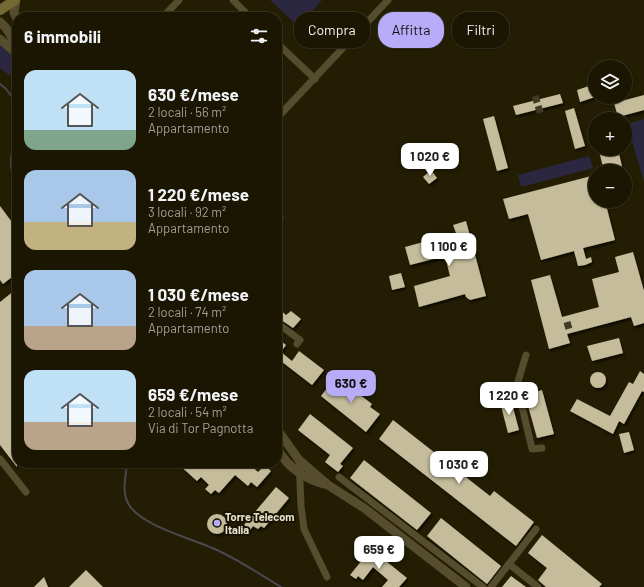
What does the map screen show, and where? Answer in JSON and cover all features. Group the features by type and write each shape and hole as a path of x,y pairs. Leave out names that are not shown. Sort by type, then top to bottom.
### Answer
{"main road":[{"path":"0,10 15,0"}],"street":[{"path":"14,12 15,0"},
{"path":"233,0 245,12"},
{"path":"282,113 388,0"},
{"path":"168,12 178,1"},
{"path":"0,22 12,38"},
{"path":"0,39 12,50"},
{"path":"282,47 315,79"},
{"path":"282,327 300,340 297,344"},
{"path":"526,356 517,385 532,449 542,448"},
{"path":"282,436 299,460 328,485 364,508 466,587"},
{"path":"282,456 287,463 300,474 311,480 328,485"},
{"path":"0,459 26,492"},
{"path":"299,460 300,506 304,529 327,577"},
{"path":"339,477 483,587"},
{"path":"491,587 536,528"},
{"path":"509,564 538,587"}],"shaded area":[{"path":"270,0 322,0 311,12 294,12 294,22"},
{"path":"0,45 12,57 12,77 0,68"},
{"path":"644,119 644,182 632,141 632,123"},
{"path":"589,156 592,164 588,164 588,169 521,187 518,175"}],"building":[{"path":"588,86 588,99 580,102 577,90"},
{"path":"560,94 563,103 516,115 513,106"},
{"path":"644,95 644,110 632,113 632,112 617,112 614,104 632,104 632,98"},
{"path":"574,108 585,146 575,149 565,111"},
{"path":"494,116 508,168 497,171 483,119"},
{"path":"600,156 620,156 621,164 602,164"},
{"path":"431,170 437,178 429,184 423,177"},
{"path":"588,177 588,208 607,208 615,240 583,248 586,259 591,257 592,262 585,265 578,266 574,251 541,260 528,214 509,219 503,199"},
{"path":"0,206 12,222 12,277 3,284 0,280"},
{"path":"466,221 486,296 470,300 465,294 419,307 414,286 450,276 445,256 410,265 405,247 456,233 453,225"},
{"path":"633,252 644,291 644,323 634,326 631,317 567,334 570,343 549,349 531,280 550,275 562,317 599,307 592,279 619,272 615,257"},
{"path":"401,273 405,287 392,290 389,276"},
{"path":"12,292 12,461 0,445 0,302"},
{"path":"282,311 286,315 291,311 301,319 293,328 282,320"},
{"path":"619,338 623,353 592,361 587,346"},
{"path":"282,342 286,345 282,351"},
{"path":"299,351 324,370 312,385 282,362 282,353 292,361"},
{"path":"640,371 644,374 644,392 642,391 624,424 619,421 613,434 570,411 577,399 610,416 629,382 633,384"},
{"path":"598,372 605,377 606,380 601,387 598,388 591,383 590,380 595,373"},
{"path":"334,379 340,383 342,381 372,404 370,407 380,414 366,432 321,396"},
{"path":"542,390 554,434 537,438 525,395"},
{"path":"511,400 519,430 508,433 500,402"},
{"path":"310,414 353,448 340,464 343,466 338,472 325,462 330,455 298,430"},
{"path":"393,420 490,496 494,491 534,522 516,546 379,439"},
{"path":"629,432 634,450 624,453 619,434"},
{"path":"364,460 431,513 417,530 350,478"},
{"path":"183,468 254,468 258,472 262,468 268,468 271,471 257,487 251,482 248,486 235,475 219,493 215,490 211,494 205,489 209,485 201,477 197,481"},
{"path":"276,487 289,498 264,528 261,526 258,529 253,526 250,530 244,525"},
{"name":"Torre Telecom Italia","path":"217,514 224,517 227,524 224,531 217,534 210,531 207,524 210,517"},
{"path":"441,518 501,566 487,584 427,536"},
{"path":"542,535 602,584 599,587 546,587 538,580 547,568 528,553"},
{"path":"371,549 407,578 399,587 382,587 388,580 373,567 363,580 358,576 356,579 350,575"},
{"path":"86,570 103,587 69,587"},
{"path":"511,576 526,587 502,587"},
{"path":"44,577 48,587 34,587"}],"waterway":[{"path":"0,84 12,97"},
{"path":"12,151 12,170"},
{"path":"127,468 125,495 129,505 136,513 158,527 229,556 281,587"}],"tunnel":[{"path":"535,96 541,115"},
{"path":"567,322 569,329"}],"place":[{"name":"Torre Telecom Italia","path":"217,523"}]}
